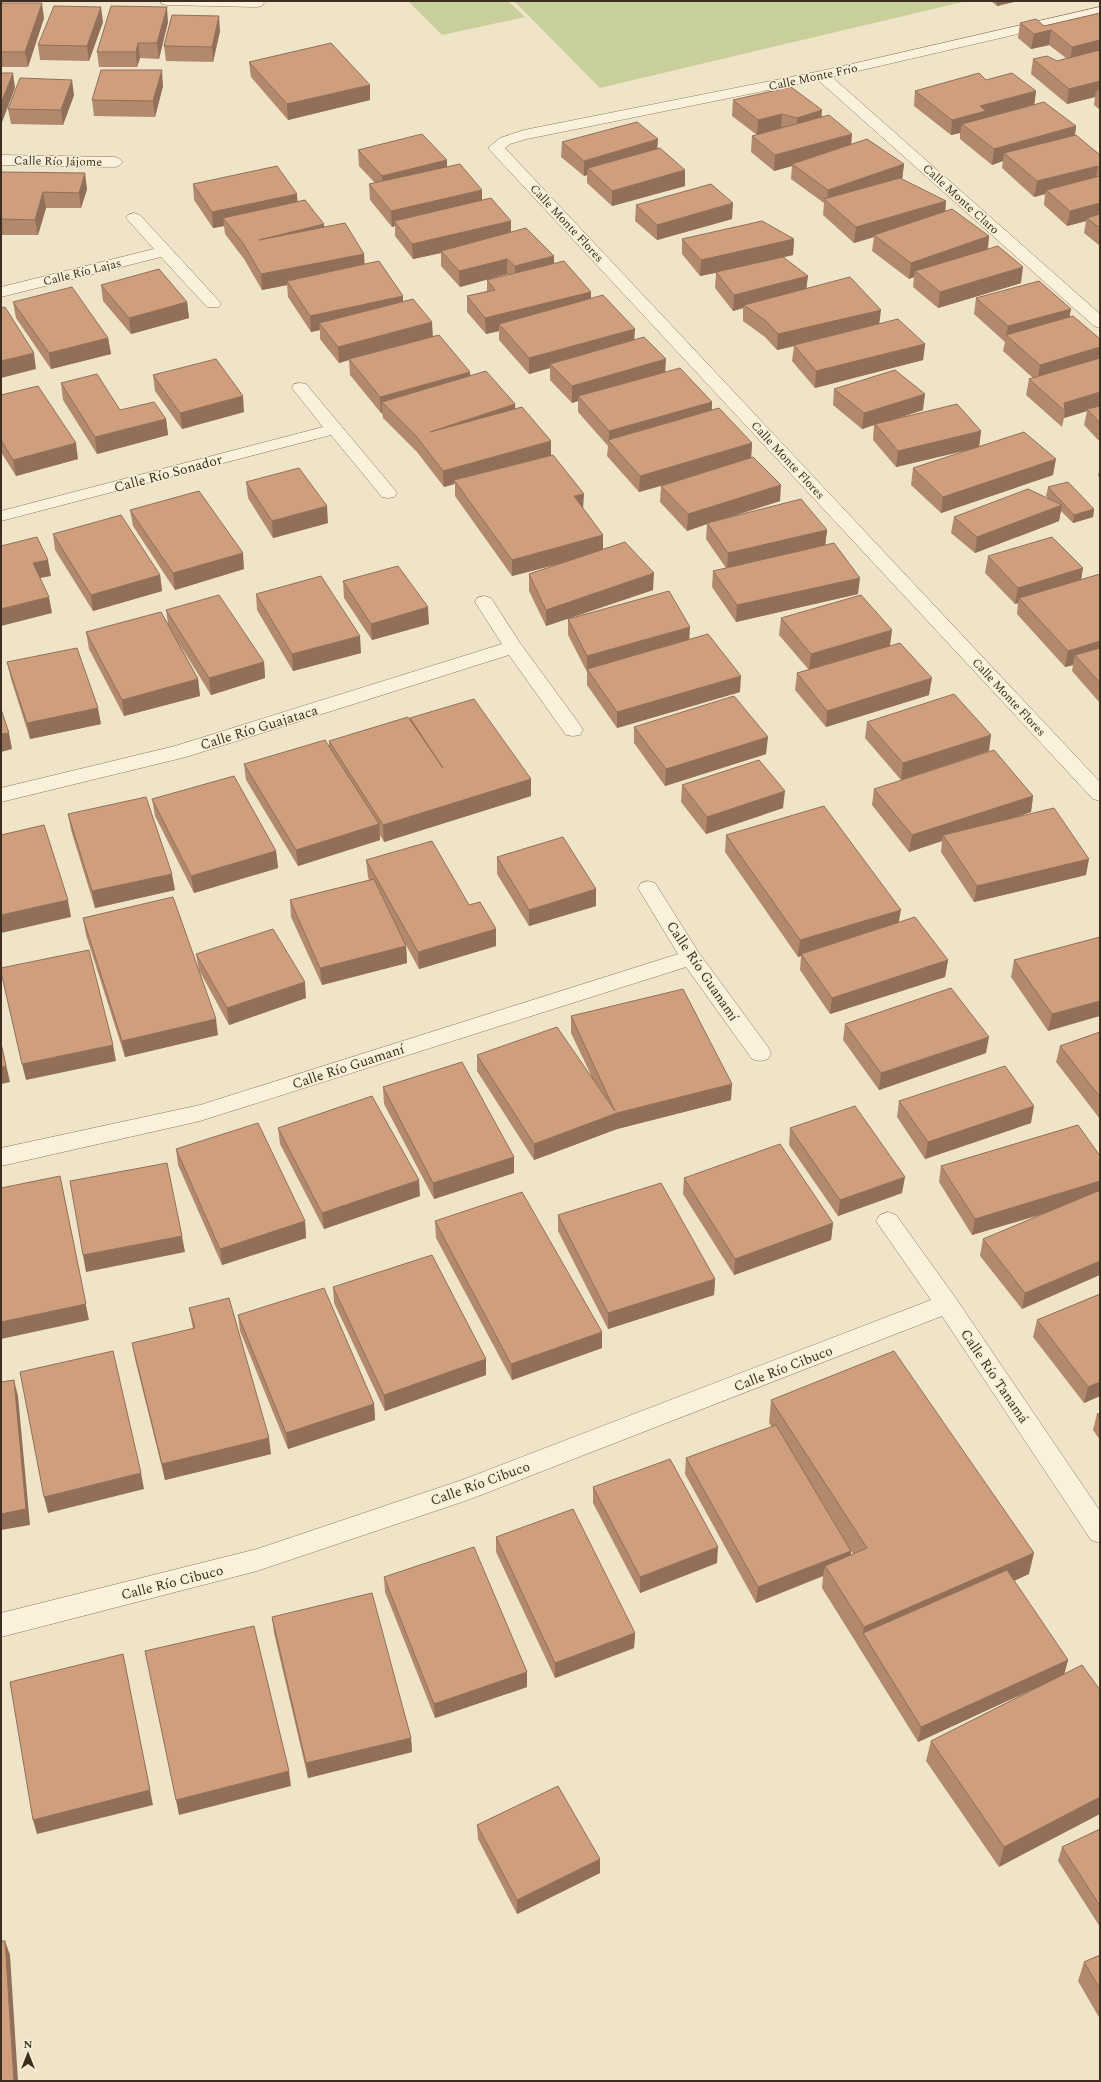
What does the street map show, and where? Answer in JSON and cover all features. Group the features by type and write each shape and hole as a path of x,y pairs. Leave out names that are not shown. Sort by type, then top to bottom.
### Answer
{"street":[{"path":"167,1 257,3"},
{"name":"Calle Monte Frío","path":"524,135 821,75 1100,11"},
{"name":"Calle Monte Claro","path":"821,75 1100,323"},
{"name":"Calle Monte Flores","path":"524,135 505,141 496,148 1100,794"},
{"name":"Calle Río Jájome","path":"1,160 115,162"},
{"path":"134,218 163,252 214,304"},
{"name":"Calle Río Lajas","path":"1,292 163,252"},
{"path":"300,388 388,493"},
{"name":"Calle Río Sonador","path":"1,516 335,428"},
{"path":"484,602 573,730"},
{"name":"Calle Río Guajataca","path":"1,795 179,752 514,647"},
{"name":"Calle Río Guanamí","path":"648,888 690,958 760,1054"},
{"name":"Calle Río Guamaní","path":"1,1157 200,1113 690,958"},
{"name":"Calle Río Tanamá","path":"888,1220 947,1304 1100,1532"},
{"name":"Calle Río Cibuco","path":"1,1624 257,1560 468,1489 947,1304"}],"green space":[{"path":"408,1 508,1 525,17 442,35"},
{"path":"514,1 967,1 600,88"}],"building":[{"path":"1,3 42,3 25,52 1,52"},
{"path":"54,6 101,7 87,46 38,45"},
{"path":"111,6 167,7 157,43 138,43 136,52 97,52"},
{"path":"1100,13 1100,40 1072,47 1051,30 1034,34 1020,23 1036,19 1044,26"},
{"path":"172,15 219,16 212,47 164,46"},
{"path":"331,43 370,85 287,104 249,62"},
{"path":"1100,50 1100,81 1069,89 1033,59 1047,56 1057,61"},
{"path":"101,70 162,70 153,101 92,100"},
{"path":"1,73 13,73 1,103"},
{"path":"979,73 986,80 1012,73 1036,91 980,106 986,111 952,120 915,91"},
{"path":"20,78 72,80 61,110 8,109"},
{"path":"791,87 822,110 797,118 782,114 758,120 733,100"},
{"path":"1044,102 1076,126 994,149 962,124"},
{"path":"829,115 852,134 775,155 752,136"},
{"path":"637,122 658,139 584,161 562,142"},
{"path":"422,134 447,160 382,176 358,150"},
{"path":"1076,135 1100,155 1100,168 1098,166 1037,181 1004,153"},
{"path":"867,139 904,164 828,190 792,164"},
{"path":"660,148 685,170 612,191 588,168"},
{"path":"460,164 482,190 391,211 369,184"},
{"path":"277,166 297,194 212,212 193,184"},
{"path":"1,172 85,173 79,193 43,192 35,220 1,219"},
{"path":"1100,176 1100,203 1070,211 1046,190"},
{"path":"900,178 946,201 856,227 824,199"},
{"path":"711,184 733,203 657,225 636,205"},
{"path":"491,198 511,221 412,244 394,221"},
{"path":"305,200 324,224 259,240 345,223 364,254 261,274 243,243 223,218"},
{"path":"952,209 989,236 911,263 874,235"},
{"path":"1100,214 1100,228 1087,218"},
{"path":"762,221 794,239 701,260 682,239"},
{"path":"526,228 554,256 515,266 507,259 459,271 441,251"},
{"path":"998,246 1023,267 940,292 915,271"},
{"path":"783,257 808,276 734,295 716,272"},
{"path":"379,261 403,296 310,316 287,281"},
{"path":"564,261 591,292 485,318 467,296 495,290 487,280"},
{"path":"159,269 187,302 129,318 101,285"},
{"path":"850,277 881,310 778,334 766,321 744,305"},
{"path":"1039,281 1071,309 1008,326 976,298"},
{"path":"72,287 108,338 49,353 13,302"},
{"path":"603,295 635,329 529,358 499,324"},
{"path":"413,299 432,322 338,347 319,323"},
{"path":"5,307 34,353 1,361 1,308"},
{"path":"1073,316 1100,339 1100,347 1040,365 1006,335"},
{"path":"898,319 925,344 816,371 794,345"},
{"path":"439,335 470,372 380,397 349,359"},
{"path":"644,337 666,359 572,386 550,364"},
{"path":"1100,358 1100,392 1064,403 1065,411 1029,379"},
{"path":"216,359 243,396 180,413 153,375"},
{"path":"680,368 712,402 609,431 578,396"},
{"path":"895,370 925,394 864,413 834,389"},
{"path":"486,371 515,404 430,432 522,407 551,441 443,471 416,436 382,402"},
{"path":"97,374 120,410 154,402 166,419 95,437 61,383"},
{"path":"38,386 76,443 13,460 1,440 1,395"},
{"path":"957,404 981,431 898,451 875,424"},
{"path":"1100,406 1100,423 1087,409"},
{"path":"719,408 752,443 640,476 608,440"},
{"path":"1024,432 1056,459 943,497 913,468"},
{"path":"553,455 584,494 574,496 603,535 512,560 454,480"},
{"path":"753,457 781,485 688,514 661,486"},
{"path":"299,468 327,506 272,521 246,482"},
{"path":"1068,482 1094,509 1074,515 1048,487"},
{"path":"1028,489 1062,505 977,537 954,517"},
{"path":"199,491 243,553 173,573 130,510"},
{"path":"801,499 827,530 728,553 707,523"},
{"path":"121,515 160,575 91,595 53,534"},
{"path":"37,537 48,560 33,563 49,597 1,609 1,546"},
{"path":"1052,537 1083,568 1018,588 988,556"},
{"path":"625,542 654,573 546,610 529,574"},
{"path":"834,543 860,578 737,605 713,571"},
{"path":"398,566 428,607 371,624 343,581"},
{"path":"1100,574 1100,641 1068,651 1019,598"},
{"path":"321,576 360,636 292,654 256,594"},
{"path":"669,591 690,627 587,656 568,619"},
{"path":"219,595 264,662 209,678 166,610"},
{"path":"861,595 892,630 811,654 781,618"},
{"path":"161,612 198,679 122,700 86,632"},
{"path":"708,634 741,676 617,712 587,669"},
{"path":"900,643 932,678 827,711 797,673"},
{"path":"77,648 98,708 27,723 7,662"},
{"path":"1100,648 1100,683 1075,655"},
{"path":"954,694 991,735 903,763 867,722"},
{"path":"734,696 768,737 666,769 634,727"},
{"path":"474,699 531,779 383,825 329,741 408,717 443,768 410,718"},
{"path":"1,709 9,733 1,734"},
{"path":"325,740 379,824 296,850 244,764"},
{"path":"994,750 1033,796 912,835 874,789"},
{"path":"759,760 785,791 707,817 682,785"},
{"path":"234,776 276,851 191,876 152,799"},
{"path":"146,797 172,874 92,891 68,814"},
{"path":"824,806 901,910 800,940 726,835"},
{"path":"1054,808 1089,859 977,886 943,835"},
{"path":"44,825 68,900 1,915 1,835"},
{"path":"563,837 596,889 529,910 497,857"},
{"path":"432,841 469,905 480,902 496,929 418,952 366,860"},
{"path":"374,879 406,946 320,968 290,900"},
{"path":"173,897 216,1019 122,1041 83,918"},
{"path":"915,917 948,960 832,998 801,954"},
{"path":"273,929 305,982 227,1008 196,954"},
{"path":"1100,937 1100,1001 1052,1014 1014,960"},
{"path":"89,950 113,1045 22,1064 1,968"},
{"path":"951,988 989,1037 881,1073 845,1024"},
{"path":"683,989 732,1084 617,1113 534,1144 477,1055 557,1027 615,1111 571,1016"},
{"path":"1100,1032 1100,1097 1060,1046"},
{"path":"1,1043 6,1066 1,1067"},
{"path":"462,1062 514,1157 433,1183 383,1087"},
{"path":"1005,1066 1034,1106 928,1142 899,1101"},
{"path":"372,1096 419,1180 322,1213 278,1128"},
{"path":"855,1106 905,1177 840,1200 790,1128"},
{"path":"258,1123 305,1221 220,1249 176,1149"},
{"path":"1078,1125 1100,1156 1100,1181 975,1219 941,1166"},
{"path":"780,1144 833,1223 735,1259 684,1178"},
{"path":"167,1163 182,1236 83,1255 70,1181"},
{"path":"60,1176 86,1304 1,1322 1,1188"},
{"path":"661,1183 715,1279 608,1313 558,1215"},
{"path":"1098,1191 1100,1193 1100,1261 1025,1293 983,1239"},
{"path":"522,1192 602,1332 511,1364 435,1221"},
{"path":"432,1255 486,1359 384,1395 333,1287"},
{"path":"324,1288 374,1404 286,1433 238,1315"},
{"path":"1100,1294 1100,1382 1088,1387 1037,1320"},
{"path":"229,1298 269,1438 162,1464 132,1343 195,1328 189,1308"},
{"path":"113,1351 141,1473 44,1497 20,1372"},
{"path":"894,1351 1034,1553 864,1627 825,1566 867,1548 771,1400"},
{"path":"14,1380 26,1509 1,1514 1,1382"},
{"path":"776,1425 851,1551 758,1587 686,1458"},
{"path":"670,1459 718,1547 640,1577 593,1487"},
{"path":"573,1509 635,1633 555,1663 496,1537"},
{"path":"474,1547 527,1672 434,1704 384,1577"},
{"path":"1007,1570 1068,1660 921,1727 863,1633"},
{"path":"372,1593 411,1738 306,1763 272,1617"},
{"path":"254,1626 289,1771 176,1800 145,1651"},
{"path":"123,1654 150,1790 33,1820 10,1682"},
{"path":"1082,1665 1100,1690 1100,1797 1004,1847 931,1741"},
{"path":"558,1786 600,1859 517,1900 477,1825"},
{"path":"1100,1829 1100,1906 1062,1847"},
{"path":"1,1941 5,1941 14,2081 1,2081"},
{"path":"1100,1955 1100,1989 1084,1962"}]}
